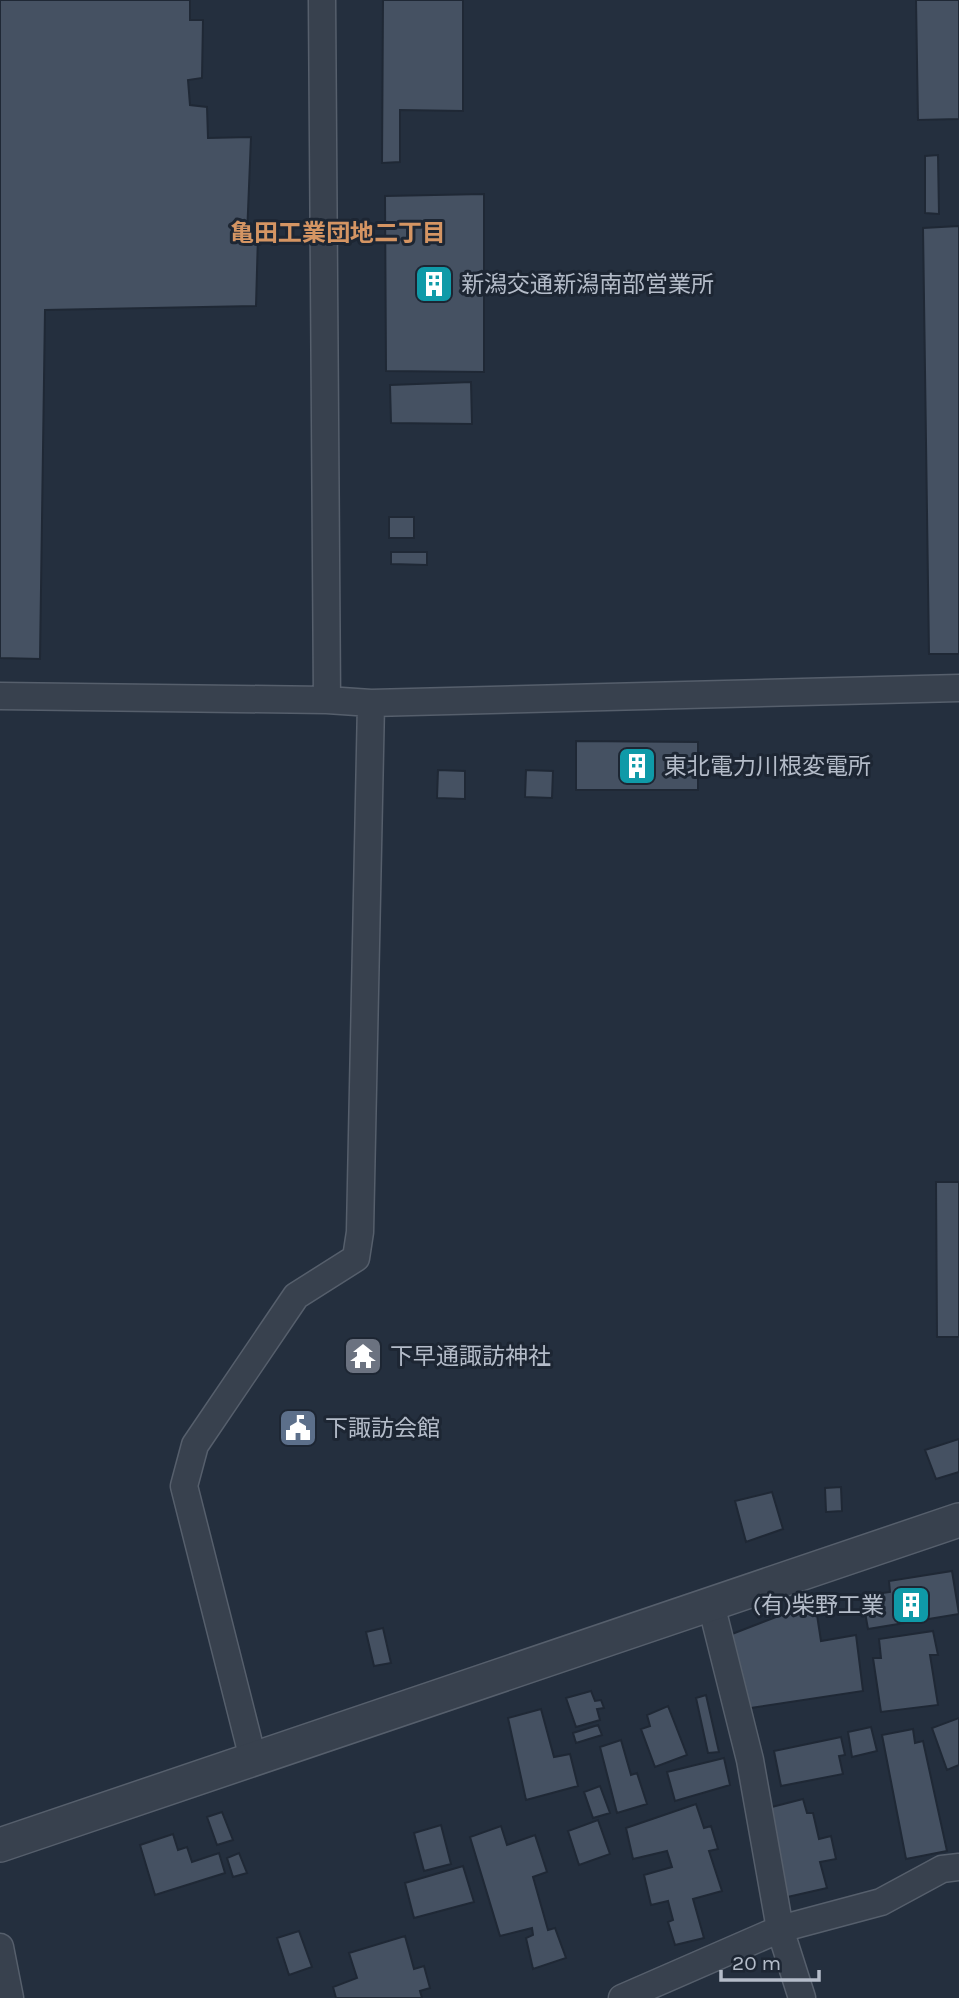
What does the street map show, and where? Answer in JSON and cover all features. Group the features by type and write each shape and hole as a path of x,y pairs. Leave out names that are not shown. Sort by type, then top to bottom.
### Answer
{"street":[{"path":"322,0 327,700"},
{"path":"0,696 327,700 371,703 959,688"},
{"path":"253,1759 184,1486 195,1445 296,1296 356,1258 360,1232 371,703"},
{"path":"0,1845 959,1520"},
{"path":"711,1604 750,1760 780,1930 802,1998"},
{"path":"622,1998 780,1930 881,1902 942,1869 959,1867"},
{"path":"0,1947 10,1998"}],"building":[{"path":"0,0 190,0 190,20 203,20 202,78 188,80 190,105 207,107 208,138 251,137 247,236 258,235 256,306 45,310 40,659 0,658"},
{"path":"383,0 463,0 463,111 400,110 400,162 382,163"},
{"path":"916,0 959,0 959,119 918,120"},
{"path":"938,155 939,214 925,213 925,156"},
{"name":"新潟交通新潟南部営業所","path":"484,194 484,372 386,371 385,196"},
{"path":"959,226 959,654 929,654 923,228"},
{"path":"471,382 472,424 391,423 390,385"},
{"path":"389,517 414,517 414,538 389,538"},
{"path":"391,552 427,552 427,565 391,564"},
{"name":"東北電力川根変電所","path":"576,741 698,742 698,790 576,790"},
{"path":"438,770 465,771 465,799 437,798"},
{"path":"526,770 553,771 552,798 525,797"},
{"path":"936,1182 959,1182 959,1337 937,1337"},
{"path":"959,1439 959,1472 936,1479 925,1450"},
{"path":"841,1487 842,1511 826,1512 825,1488"},
{"path":"772,1492 783,1529 746,1542 735,1501"},
{"name":"(有)柴野工業","path":"952,1571 959,1614 868,1629 862,1596 890,1592 889,1581"},
{"path":"815,1602 821,1641 856,1635 863,1691 744,1709 732,1634"},
{"path":"383,1628 391,1663 374,1666 366,1632"},
{"path":"933,1631 938,1655 930,1655 938,1705 881,1712 873,1658 881,1658 879,1639"},
{"path":"591,1691 595,1701 601,1700 604,1708 597,1709 600,1720 576,1727 566,1698"},
{"path":"706,1695 719,1752 708,1753 696,1698"},
{"path":"668,1706 687,1755 655,1767 641,1729 650,1726 647,1715"},
{"path":"541,1709 554,1757 570,1754 578,1786 526,1800 508,1718"},
{"path":"959,1718 959,1765 947,1770 932,1728"},
{"path":"598,1725 602,1735 576,1743 573,1733"},
{"path":"871,1727 877,1751 852,1757 848,1732"},
{"path":"913,1729 915,1743 923,1741 947,1851 906,1859 882,1735"},
{"path":"841,1737 845,1755 839,1756 843,1774 781,1786 774,1751"},
{"path":"621,1740 631,1775 637,1773 647,1804 617,1813 600,1747"},
{"path":"724,1758 730,1785 675,1801 667,1772"},
{"path":"600,1786 610,1813 593,1818 584,1792"},
{"path":"803,1799 807,1813 813,1813 819,1839 831,1836 836,1859 820,1862 827,1888 783,1898 764,1809"},
{"path":"696,1804 704,1828 711,1826 718,1849 709,1851 722,1891 693,1899 704,1938 675,1945 668,1922 673,1920 668,1901 651,1905 644,1875 672,1867 667,1851 633,1859 626,1828"},
{"path":"222,1812 233,1840 217,1845 207,1817"},
{"path":"598,1820 610,1854 579,1865 568,1831"},
{"path":"441,1825 451,1864 424,1871 414,1833"},
{"path":"501,1826 507,1845 535,1835 547,1872 533,1877 548,1930 555,1928 566,1958 533,1969 526,1938 533,1935 532,1928 500,1936 470,1837"},
{"path":"173,1834 178,1850 187,1847 192,1862 219,1853 225,1873 155,1895 140,1845"},
{"path":"239,1853 247,1873 233,1877 227,1858"},
{"path":"463,1866 474,1902 414,1918 405,1883"},
{"path":"299,1931 312,1967 289,1975 277,1938"},
{"path":"405,1936 414,1969 424,1966 430,1988 420,1991 422,1998 336,1998 333,1987 357,1978 349,1953"}],"place":[{"name":"新潟交通新潟南部営業所","path":"434,284"},
{"name":"東北電力川根変電所","path":"637,766"},
{"name":"下早通諏訪神社","path":"363,1356"},
{"name":"下諏訪会館","path":"298,1428"},
{"name":"(有)柴野工業","path":"911,1605"}],"district":[{"name":"亀田工業団地二丁目","path":"338,233"}]}
